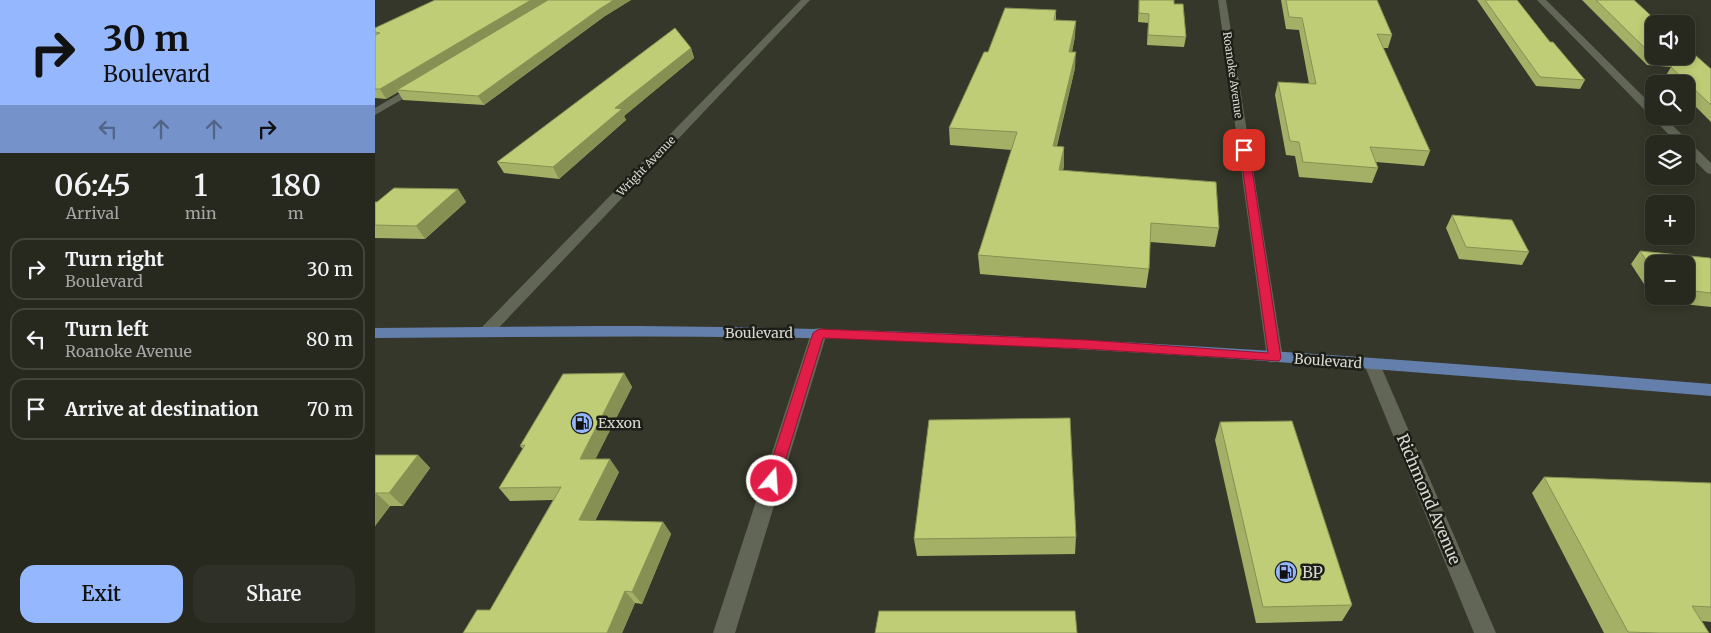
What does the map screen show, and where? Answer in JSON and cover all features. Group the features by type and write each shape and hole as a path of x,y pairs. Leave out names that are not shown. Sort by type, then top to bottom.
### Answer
{"main road":[{"name":"Boulevard","path":"375,333 819,333 1087,344 1711,390"}],"street":[{"name":"Wright Avenue","path":"485,332 806,0"},
{"name":"Roanoke Avenue","path":"1222,0 1275,358"},
{"path":"1541,0 1645,104"},
{"path":"375,112 425,81"},
{"path":"1666,125 1675,135"},
{"path":"1695,155 1711,170"},
{"path":"724,633 819,333"},
{"name":"Richmond Avenue","path":"1372,364 1485,633"}],"building":[{"path":"435,0 531,0 380,89 375,89 375,35 380,33 375,32 375,28"},
{"path":"548,0 614,0 478,96 397,90"},
{"path":"1139,0 1174,0 1174,4 1183,4 1186,37 1148,35 1149,14 1139,13"},
{"path":"1286,0 1377,0 1392,35 1377,34 1430,151 1370,147 1378,168 1303,162 1299,142 1290,141 1278,82 1316,84 1302,18 1289,17"},
{"path":"1485,0 1517,0 1550,42 1553,42 1585,80 1540,77"},
{"path":"1596,0 1634,0 1650,15 1645,15 1645,48"},
{"path":"1005,8 1056,10 1054,20 1076,21 1069,52 1076,52 1053,146 1064,147 1059,170 1216,182 1219,228 1151,223 1149,269 978,255 1017,132 949,128 984,52 988,52"},
{"path":"675,28 691,48 615,108 622,109 553,167 497,162"},
{"path":"1695,55 1711,69 1711,105 1695,90 1695,75 1679,75 1671,67 1673,65 1695,65"},
{"path":"394,188 458,189 416,226 375,225 375,202"},
{"path":"1452,215 1512,220 1529,252 1466,247"},
{"path":"1640,251 1680,255 1645,255 1645,258"},
{"path":"1695,256 1711,259 1711,293 1695,291"},
{"path":"624,373 580,459 610,459 579,520 663,522 632,592 625,591 607,633 463,633 477,610 490,610 561,487 499,488 525,445 520,446 563,374"},
{"path":"1070,418 1076,537 914,539 929,420"},
{"name":"BP","path":"1292,421 1352,605 1263,607 1220,422"},
{"path":"375,455 418,455 389,493 375,494"},
{"path":"1544,477 1711,483 1711,607 1692,606 1709,633 1628,632"},
{"path":"879,611 1075,611 1077,633 875,633"}],"place":[{"name":"Exxon","path":"582,423"},
{"name":"BP","path":"1286,572"}],"route":[{"path":"772,481 819,333 1087,344 1275,358 1244,150"}]}
